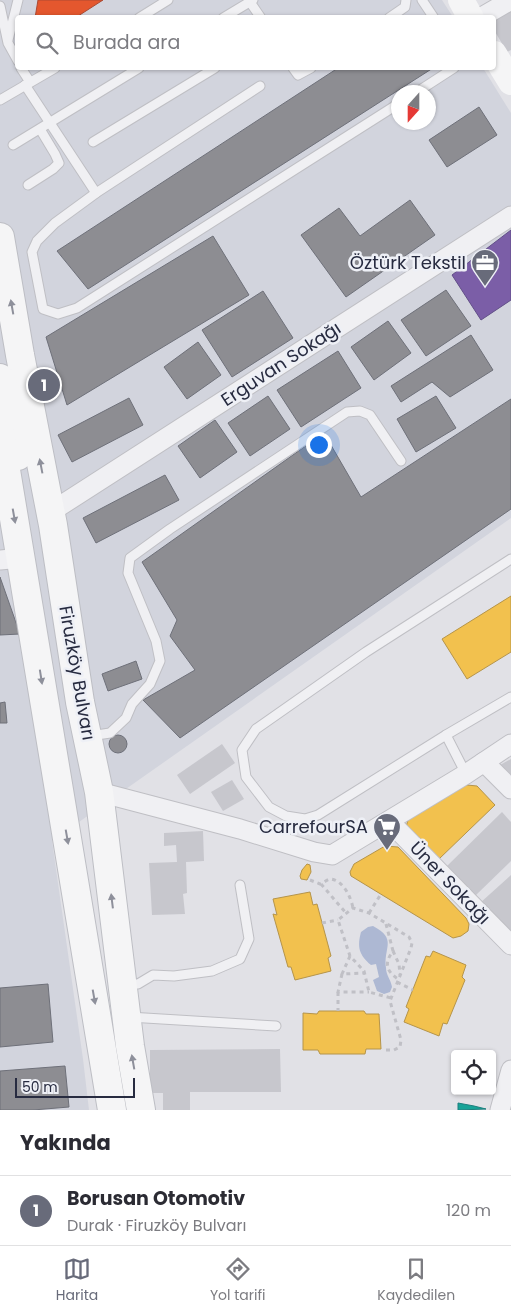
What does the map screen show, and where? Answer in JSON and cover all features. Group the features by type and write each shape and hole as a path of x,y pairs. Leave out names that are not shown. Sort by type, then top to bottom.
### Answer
{"main road":[{"name":"Firuzköy Bulvarı","path":"0,237 49,508 80,702 99,792 126,1017 141,1110"},
{"path":"0,378 8,398 19,467 26,485 49,508"},
{"name":"Firuzköy Bulvarı","path":"0,434 11,559 112,1110"},
{"path":"11,559 39,574 45,586 62,671 80,702"}],"street":[{"path":"461,0 469,15"},
{"path":"485,15 511,0"},
{"path":"496,57 511,82"},
{"name":"Erguvan Sokağı","path":"49,508 60,506 511,216"},
{"path":"99,792 240,829 314,852 332,855 466,774 511,744"},
{"path":"484,762 511,789"},
{"name":"Üner Sokağı","path":"389,821 511,945"},
{"path":"500,1110 511,1070"}],"lane":[{"path":"8,43 18,0"},
{"path":"144,15 168,0"},
{"path":"393,15 405,7 406,0"},
{"path":"422,0 432,15"},
{"path":"227,15 251,1 258,15"},
{"path":"0,6 8,43 15,55"},
{"path":"22,70 27,84 50,123 96,193"},
{"path":"0,100 52,70"},
{"path":"14,145 135,70"},
{"path":"93,142 212,70"},
{"path":"294,70 298,76 308,70"},
{"path":"428,85 451,70"},
{"path":"260,86 96,193 55,223 37,241 32,252 43,309 58,314 77,308 391,108"},
{"path":"28,185 59,163 40,129"},
{"path":"87,736 110,733 126,718 132,704 150,684 160,661 156,640 128,573 130,558 170,529 347,412 360,411 370,415 401,461"},
{"path":"511,559 366,652 256,729 242,750 246,777 269,806 286,816 304,819 318,815 446,734 511,697"},
{"path":"446,734 466,774"},
{"path":"122,984 138,984 153,975 174,976 212,971 240,959 249,940 240,885"},
{"path":"126,1017 276,1026"}],"path":[{"path":"321,884 332,879 340,884 350,894 353,908"},
{"path":"310,880 321,884 346,913"},
{"path":"369,913 381,894"},
{"path":"322,923 338,920 353,908"},
{"path":"353,908 369,913 409,937 412,943 390,1001 401,1040 400,1047 394,1050 386,1050"},
{"path":"338,920 350,956 364,970 369,992"},
{"path":"386,924 393,951 399,964 399,979"},
{"path":"393,951 388,958 390,972 413,990"},
{"path":"338,1010 338,992 342,974 350,956"},
{"path":"342,974 364,973"},
{"path":"338,992 369,992 391,998"}],"shaded area":[{"path":"0,0 442,0 452,15 15,15 15,70 484,70 511,113 511,518 52,841 89,1110 0,1110"}],"water":[{"path":"373,926 385,935 388,944 386,971 392,987 390,992 384,994 377,991 373,980 379,977 376,964 371,965 367,961 359,946 361,932"}],"building: Konut":[{"path":"511,596 511,652 467,679 442,639"},
{"path":"467,785 477,786 495,805 439,859 406,827 408,820 456,788"},
{"path":"385,846 398,847 466,918 469,924 468,931 461,936 453,938 351,876 350,872 354,864"},
{"path":"307,864 310,865 311,872 307,880 301,879 302,870"},
{"path":"310,892 313,905 317,904 331,956 328,958 331,971 295,980 291,967 288,967 273,914 277,915 273,899"},
{"path":"433,951 466,965 462,977 465,980 447,1024 443,1023 439,1036 404,1022 409,1009 406,1007 426,956 430,957"},
{"path":"319,1011 364,1011 366,1014 379,1014 381,1049 366,1049 365,1054 320,1054 318,1050 303,1050 303,1013 317,1014"}],"building: Ticaret":[{"path":"38,0 103,0 80,15 36,15"}],"building: Ofis":[{"name":"Öztürk Tekstil","path":"511,230 511,300 481,320 452,275"}],"building: Kamu":[{"path":"458,1103 474,1106 486,1109 458,1110"}],"building: Sanayi":[{"path":"335,70 430,70 406,85 391,85 391,95 88,289 57,251"},
{"path":"479,107 497,135 447,167 429,140"},
{"path":"410,200 435,235 346,297 301,235 339,208 360,236"},
{"path":"213,236 249,295 67,405 46,337"},
{"path":"446,290 471,326 426,356 401,320"},
{"path":"263,291 293,338 232,377 202,330"},
{"path":"388,321 411,353 374,380 351,347"},
{"path":"471,335 493,370 450,397 432,382 401,402 391,386"},
{"path":"198,342 221,375 187,399 164,367"},
{"path":"338,351 361,388 301,427 277,390"},
{"path":"268,396 290,429 250,456 228,423"},
{"path":"436,396 456,428 416,452 397,419"},
{"path":"129,398 143,425 72,462 58,435"},
{"path":"511,399 511,509 180,738 143,700 195,670 170,636 177,620 142,562 324,433 361,497"},
{"path":"215,420 237,452 200,478 178,446"},
{"path":"165,475 179,500 96,543 83,518"},
{"path":"0,577 20,634 0,635"},
{"path":"136,661 142,679 108,691 102,674"},
{"path":"5,702 7,723 0,723 0,703"},
{"path":"118,735 124,738 127,744 124,750 118,753 112,750 109,744 112,738"},
{"path":"48,984 53,1042 0,1047 0,988"},
{"path":"65,1066 69,1107 0,1110 0,1071"}],"building: Diğer":[{"path":"511,10 511,50 507,52 496,33 496,20"},
{"path":"222,744 235,763 190,794 177,775"},
{"path":"511,759 511,776 500,765"},
{"path":"232,780 244,799 223,811 211,792"},
{"path":"502,812 511,822 511,861 475,896 446,867"},
{"path":"203,831 204,861 186,862 187,893 183,894 185,914 152,915 149,863 177,862 176,845 164,846 164,833"},
{"path":"511,875 511,933 480,903"},
{"path":"280,1049 281,1092 190,1092 190,1110 163,1110 163,1093 150,1093 150,1050"}],"place":[{"name":"Öztürk Tekstil","path":"485,287"},
{"name":"Borusan Otomotiv","path":"44,385"},
{"name":"CarrefourSA","path":"387,851"}]}
